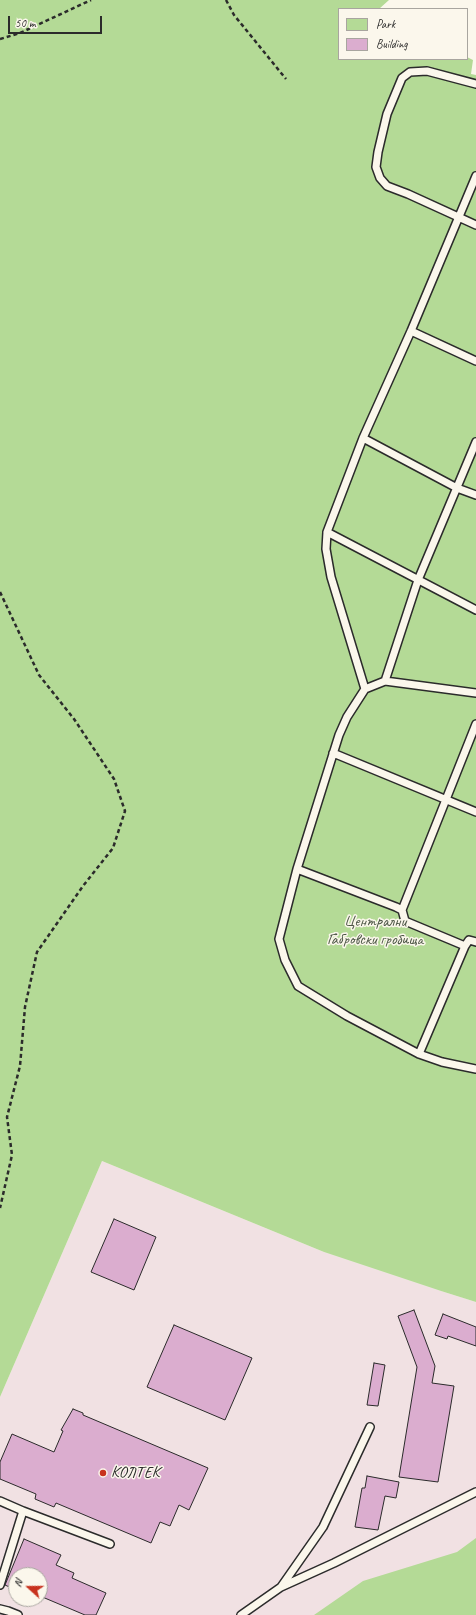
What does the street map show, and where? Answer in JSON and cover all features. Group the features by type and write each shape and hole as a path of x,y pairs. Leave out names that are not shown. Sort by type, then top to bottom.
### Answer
{"lane":[{"path":"476,84 427,71 410,72 402,78 387,114 376,167 380,178 387,186 476,225"},
{"path":"365,689 331,578 326,549 327,532 364,438 476,176"},
{"path":"411,331 476,361"},
{"path":"364,438 457,488 476,495"},
{"path":"385,681 418,580 476,442"},
{"path":"327,532 476,610"},
{"path":"476,693 385,681 365,689 347,717 333,753 297,869 280,940 284,960 298,986 347,1016 418,1054 442,1062 476,1069"},
{"path":"466,946 405,921 402,910 476,724"},
{"path":"333,753 476,812"},
{"path":"297,869 402,910"},
{"path":"418,1054 469,940 476,942"},
{"path":"281,1587 323,1527 370,1427"},
{"path":"241,1615 281,1587 334,1563 476,1492"},
{"path":"0,1501 22,1511 110,1544"},
{"path":"0,1585 22,1511"},
{"path":"0,1609 18,1615"}],"path":[{"path":"0,39 20,33 91,0"},
{"path":"226,0 234,15 286,79"},
{"path":"0,592 39,675 74,719 114,779 125,811 113,848 83,886 37,952 25,1007 20,1066 7,1117 12,1155 0,1208"}],"shaded area":[{"path":"102,1161 324,1252 476,1302 476,1615 0,1615 0,1397"}],"green space":[{"name":"Централни Габровски гробища","path":"0,0 389,0 380,8 338,8 338,60 468,60 468,58 473,60 471,74 476,75 476,1302 324,1252 102,1161 0,1397"},
{"path":"476,1538 476,1615 314,1615 363,1581 457,1552"}],"building":[{"path":"114,1219 156,1237 134,1290 91,1272"},
{"path":"414,1310 435,1366 432,1383 454,1386 438,1482 399,1477 417,1367 398,1316"},
{"path":"443,1314 476,1327 476,1346 448,1336 447,1339 435,1335"},
{"path":"174,1325 252,1358 225,1420 147,1387"},
{"path":"374,1363 385,1365 378,1406 367,1405"},
{"name":"КОЛТЕК","path":"73,1409 83,1413 83,1415 208,1468 189,1510 179,1505 170,1526 160,1522 151,1543 56,1503 54,1507 35,1499 36,1494 0,1479 0,1462 12,1434 54,1452 63,1431 61,1430"},
{"path":"367,1476 399,1482 396,1498 385,1496 378,1530 355,1527 362,1488 365,1488"},
{"path":"24,1539 61,1555 56,1565 74,1573 72,1578 106,1593 96,1615 85,1615 48,1599 48,1567 12,1567"},
{"path":"8,1578 8,1586 5,1585"}],"place":[{"name":"КОЛТЕК","path":"103,1473"}]}
